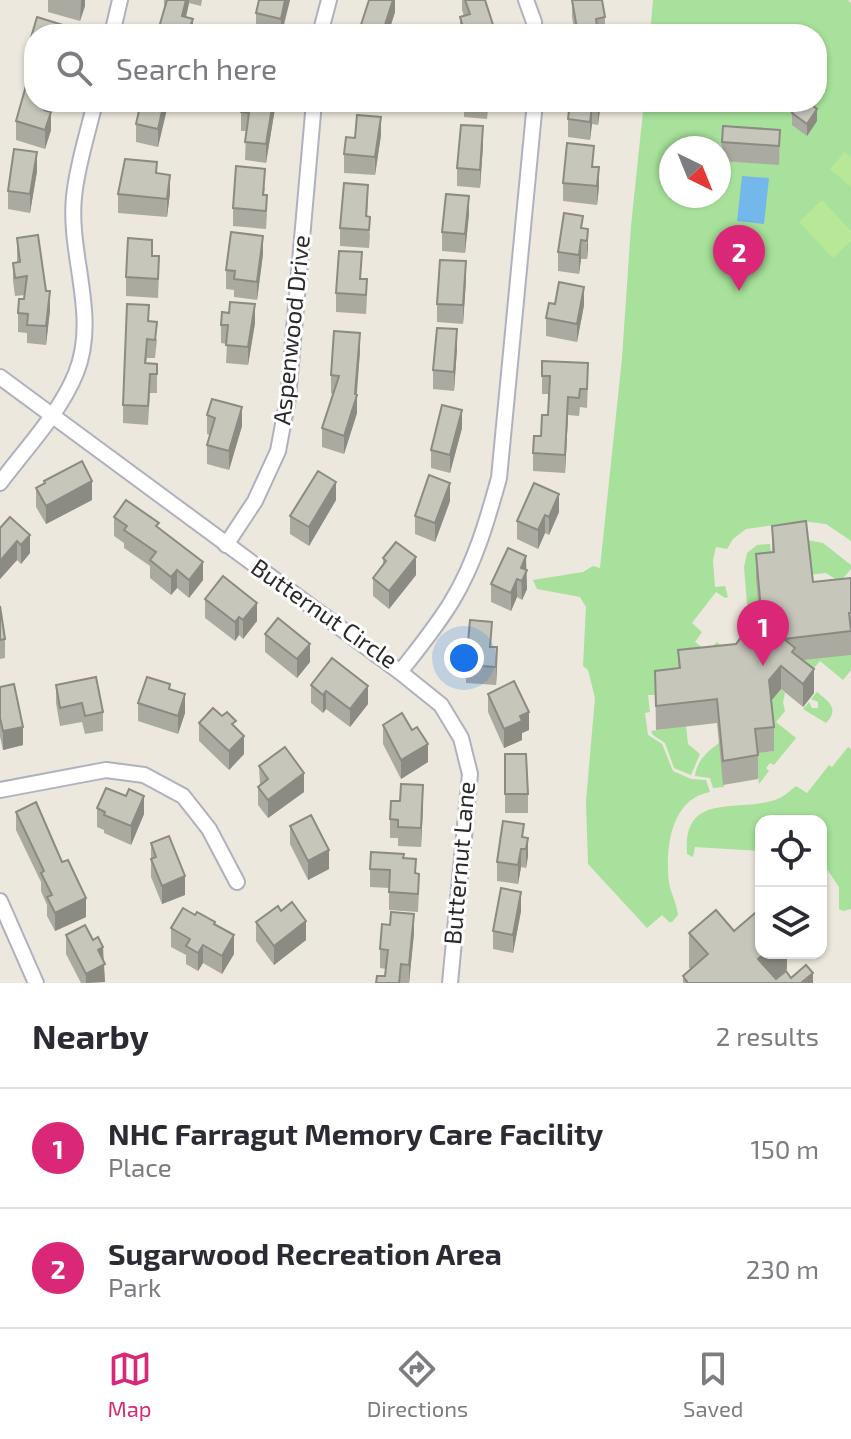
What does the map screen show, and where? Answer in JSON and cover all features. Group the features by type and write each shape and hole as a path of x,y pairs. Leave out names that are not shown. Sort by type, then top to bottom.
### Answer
{"street":[{"path":"114,24 120,0"},
{"path":"323,24 329,0"},
{"path":"526,0 534,24"},
{"path":"0,483 52,415 77,372 86,323 74,232 74,197 93,112"},
{"name":"Aspenwood Drive","path":"226,545 255,501 278,451 288,398 313,112"},
{"name":"Butternut Circle","path":"0,377 400,672 452,602 471,565 487,524 499,478 534,112"},
{"name":"Butternut Lane","path":"400,672 441,705 461,738 470,774 450,983"},
{"path":"0,790 106,770 144,775 183,796 209,829 237,882"},
{"path":"0,901 36,983"}],"green space":[{"path":"653,0 848,0 851,3 851,541 826,524 802,521 746,529 733,539 727,549 716,547 713,560 715,587 725,586 728,597 716,592 692,623 702,632 695,642 707,651 717,642 727,651 685,673 676,668 655,695 648,695 650,712 645,713 648,735 662,744 673,771 691,779 706,780 710,792 686,805 673,828 668,870 678,915 669,922 662,915 647,928 588,864 586,801 595,698 588,670 583,666 586,607 580,597 537,589 533,580 583,572 593,566 600,568 643,112 827,112 827,24 651,24"},
{"path":"845,152 851,158 851,187 830,169"},
{"path":"822,200 851,231 851,241 833,258 799,222"},
{"path":"807,540 823,543 851,565 840,582 826,573 809,575"},
{"path":"770,544 774,576 761,634 749,628 744,567 747,553 757,545"},
{"path":"851,636 851,670 843,680 820,661 809,674 784,662"},
{"path":"766,684 778,693 781,689 785,693 785,711 776,722 796,738 774,765 770,763 766,768 769,771 759,784 755,753 774,751"},
{"path":"817,692 832,710 826,723 803,709 809,702 812,708 818,708 818,702 811,699"},
{"path":"686,726 688,744 700,754 691,775 674,768 665,743 651,731"},
{"path":"719,743 724,787 713,788 710,778 695,776 701,761"},
{"path":"848,747 851,749 851,909 839,909 839,887 827,869 827,815 755,815 755,851 695,847 693,857 687,854 688,834 693,821 703,813 714,808 775,800 796,786 807,793 829,765 832,767"}],"water":[{"path":"742,176 769,178 764,224 737,221"}],"building":[{"path":"167,0 186,0 182,16 193,19 191,24 160,24"},
{"path":"259,0 285,0 281,19 256,13"},
{"path":"369,0 393,0 385,24 361,24"},
{"path":"465,0 485,0 493,24 462,24 460,17 470,14"},
{"path":"572,0 602,0 605,17 596,19 597,24 576,24"},
{"path":"37,17 60,24 35,24"},
{"path":"24,93 24,112 51,112 45,130 16,121"},
{"path":"139,112 162,112 158,129 136,124"},
{"path":"241,112 271,112 266,144 245,142 249,113"},
{"path":"569,112 591,112 590,122 568,119"},
{"path":"793,112 815,112 807,124"},
{"path":"357,115 381,117 375,157 344,154 346,137 355,138"},
{"path":"461,125 483,126 480,170 457,168"},
{"path":"723,126 780,130 779,146 731,143 731,136 722,136"},
{"path":"567,143 594,146 592,167 599,167 597,186 563,183"},
{"path":"14,149 37,152 30,194 8,191"},
{"path":"125,159 157,162 156,173 170,175 167,199 118,194"},
{"path":"236,166 265,169 263,195 267,195 266,211 233,208"},
{"path":"344,183 368,185 366,216 370,217 369,230 340,228"},
{"path":"446,194 469,196 465,234 442,232"},
{"path":"564,213 583,216 581,228 588,229 587,241 581,240 579,255 558,252"},
{"path":"231,232 263,236 257,282 234,279 235,271 226,270"},
{"path":"38,235 46,291 50,291 46,326 27,325 28,314 18,313 19,299 24,299 27,276 15,278 13,263 20,262 17,238"},
{"path":"128,238 152,240 152,256 159,256 158,279 126,277"},
{"path":"339,251 362,252 360,279 367,279 366,295 336,293"},
{"path":"440,260 466,261 463,305 437,304"},
{"path":"559,282 584,287 577,324 546,318 549,303 555,304"},
{"path":"230,302 255,304 248,347 226,345 228,325 221,325 222,312 229,313"},
{"path":"127,304 149,305 148,321 157,322 155,340 147,339 145,363 157,364 157,374 150,374 148,406 123,405"},
{"path":"437,328 457,329 454,372 433,370"},
{"path":"334,331 360,333 357,395 344,436 322,428 339,376 331,375"},
{"path":"542,361 588,363 587,389 580,389 579,398 568,397 565,455 533,453 534,436 541,436 542,415 548,415 550,376 542,376"},
{"path":"212,399 242,407 229,451 207,445 215,418 207,415"},
{"path":"442,405 462,410 450,455 431,450"},
{"path":"82,461 92,481 46,506 36,488"},
{"path":"318,471 336,482 309,527 290,516"},
{"path":"429,475 450,483 435,523 415,516"},
{"path":"534,483 559,494 549,517 545,515 538,530 517,521"},
{"path":"126,500 159,523 156,526 203,562 189,580 177,570 171,577 150,560 156,552 124,530 127,526 114,517"},
{"path":"10,517 30,535 21,545 17,541 0,561 0,528"},
{"path":"806,521 813,582 851,578 851,631 784,639 795,648 792,652 814,669 803,684 781,666 769,680 774,727 755,729 758,755 723,761 717,699 656,706 655,671 680,668 678,650 736,644 761,610 756,554 774,552 772,526"},
{"path":"396,542 416,557 389,591 373,578"},
{"path":"508,548 526,556 521,568 527,570 522,581 517,579 511,593 491,584"},
{"path":"223,576 257,603 243,620 239,617 235,622 205,599"},
{"path":"0,606 5,639 0,640"},
{"path":"278,618 310,644 297,659 265,634"},
{"path":"470,620 492,622 490,647 497,647 496,667 466,665"},
{"path":"332,658 368,686 350,709 326,691 323,695 311,685"},
{"path":"96,677 103,712 85,716 82,703 60,708 56,685"},
{"path":"147,677 170,684 169,689 185,694 178,716 138,703"},
{"path":"514,681 529,712 520,716 522,721 504,729 488,694"},
{"path":"14,684 23,727 3,731 0,687"},
{"path":"213,708 222,716 227,712 236,721 232,724 244,736 229,751 199,723"},
{"path":"402,713 412,730 417,727 428,744 401,760 383,725"},
{"path":"285,747 304,773 268,800 258,787 268,779 259,766"},
{"path":"505,754 526,754 528,794 505,794"},
{"path":"401,784 423,785 421,828 398,827 398,820 390,819 391,801 400,801"},
{"path":"106,788 126,796 129,789 144,796 131,826 104,815 105,812 97,808"},
{"path":"36,802 62,862 68,860 86,898 55,913 47,897 52,895 41,873 44,871 16,812"},
{"path":"311,815 329,850 308,861 290,826"},
{"path":"503,821 524,824 522,837 528,838 526,849 521,849 518,865 497,862"},
{"path":"169,836 185,876 162,886 151,859 156,857 151,843"},
{"path":"371,852 404,854 403,858 416,859 418,894 389,892 390,870 370,869"},
{"path":"501,888 521,892 513,935 493,931"},
{"path":"292,902 306,921 274,946 256,922 278,906 281,911"},
{"path":"183,908 195,915 197,912 234,935 222,956 203,945 198,953 186,946 190,939 171,928"},
{"path":"716,910 734,931 755,913 755,959 776,979 786,971 791,978 806,965 813,973 801,983 688,983 683,976 708,954 689,933"},
{"path":"391,912 414,914 409,965 401,964 399,983 376,983 377,976 385,976 388,950 380,949 382,924 390,925"},
{"path":"85,925 93,940 98,937 103,947 98,950 105,964 86,974 66,935"}],"place":[{"name":"Sugarwood Recreation Area","path":"739,291"},
{"name":"NHC Farragut Memory Care Facility","path":"763,666"}]}
